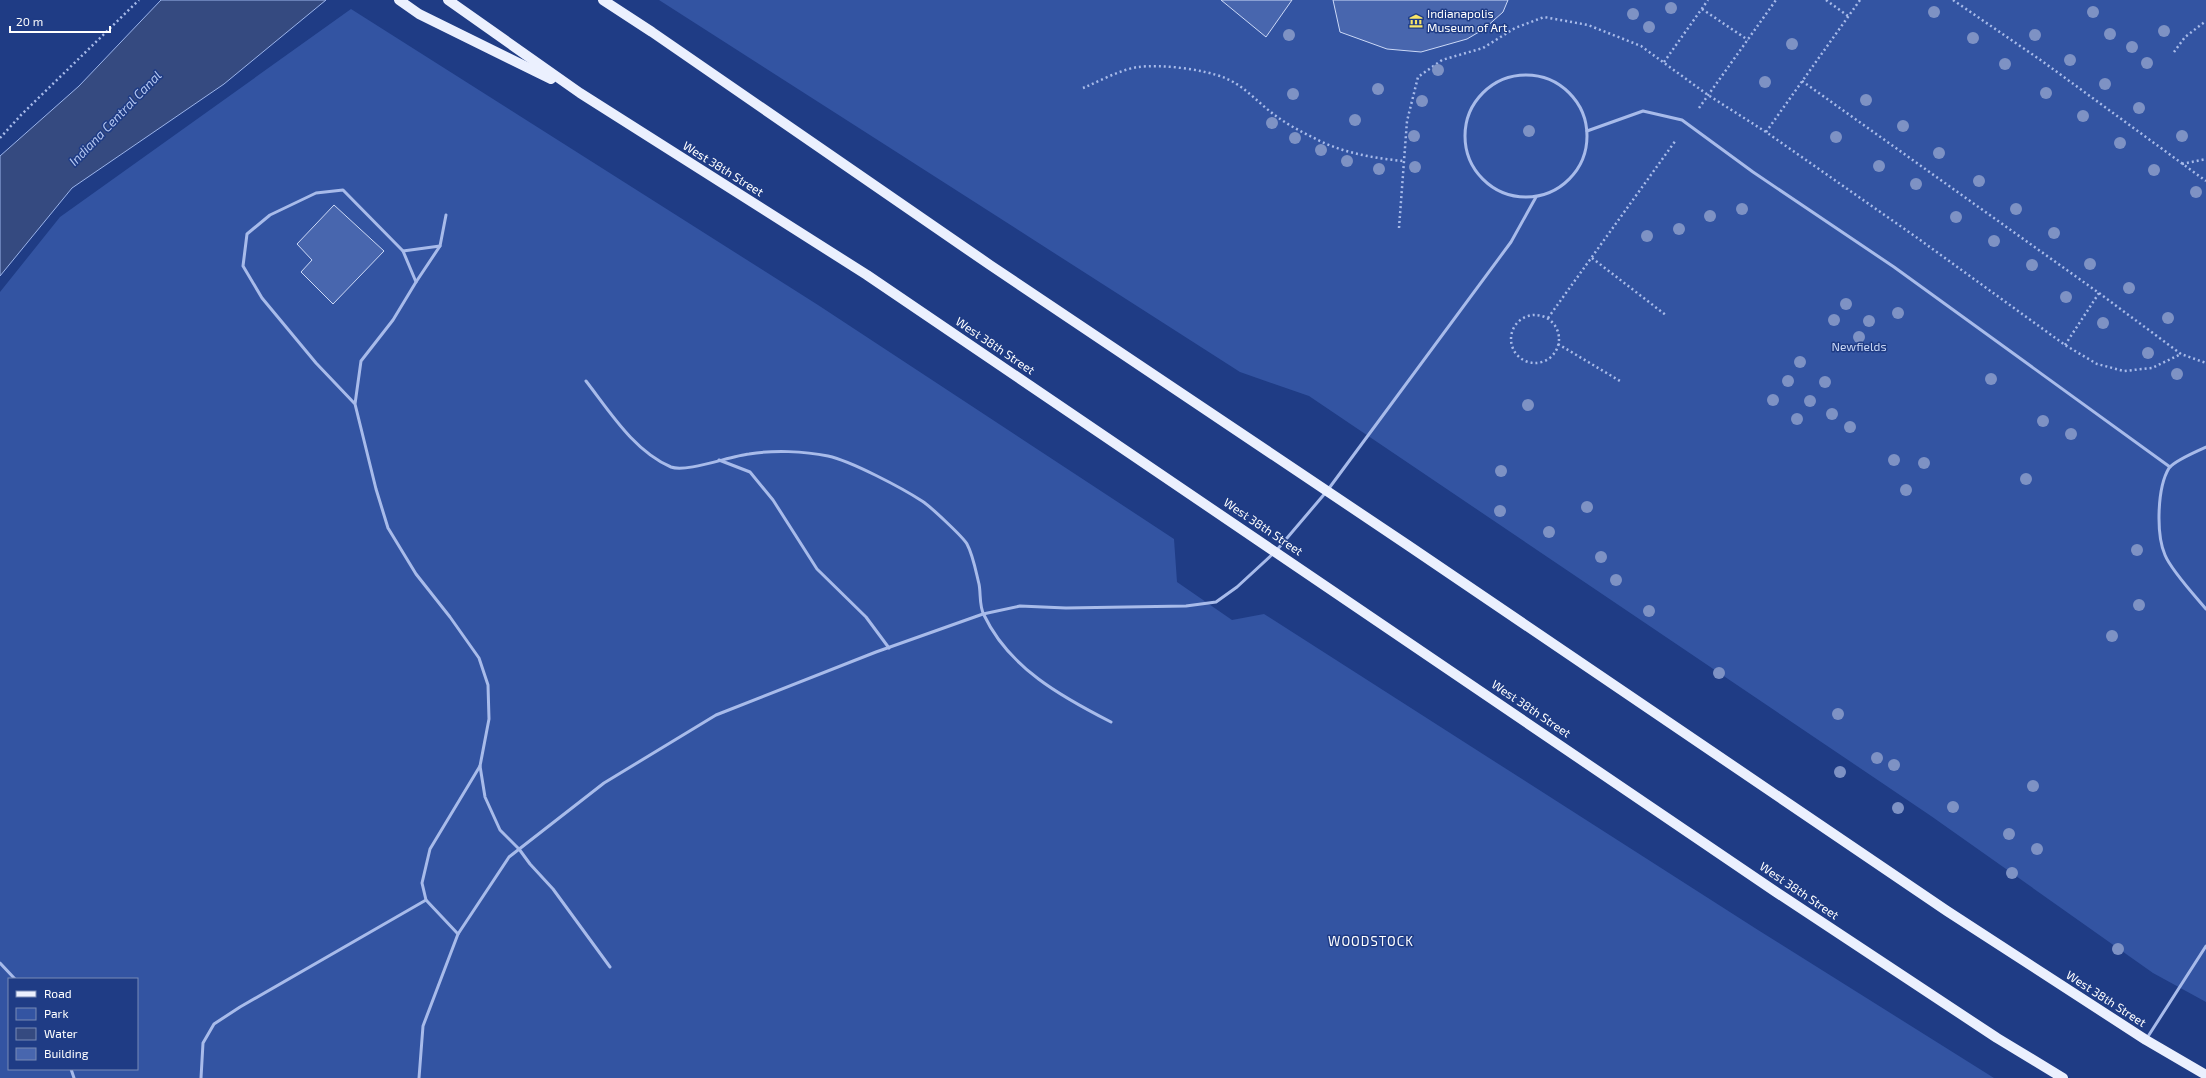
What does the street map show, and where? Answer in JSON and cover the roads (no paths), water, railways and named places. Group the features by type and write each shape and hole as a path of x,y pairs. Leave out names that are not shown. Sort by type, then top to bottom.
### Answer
{"main road":[{"path":"399,0 419,14 580,94"},
{"name":"West 38th Street","path":"448,0 580,94 867,275 1776,892 1998,1038 2063,1078"},
{"name":"West 38th Street","path":"603,0 652,32 990,266 1327,491 1947,911 2146,1040 2206,1075"},
{"path":"615,0 652,32"}],"lane":[{"path":"1532,75 1552,80 1574,97 1582,110 1587,131 1586,152 1573,176 1556,190 1536,197 1513,197 1493,189 1474,170 1465,150 1464,128 1471,108 1483,91 1510,76 1532,75"},
{"path":"1587,131 1643,111 1682,120 1753,172 1894,267 2170,467"},
{"path":"355,404 316,363 262,298 243,266 247,234 270,215 316,193 343,190 403,251 416,282"},
{"path":"419,1078 423,1026 458,934 509,857 604,783 716,715 889,648 983,614 1020,606 1066,608 1186,606 1216,602 1237,587 1276,552 1327,491 1511,242 1536,197"},
{"path":"446,215 440,246 393,320 361,361 355,404 376,489 388,528 416,574 450,617 479,658 488,685 489,719 480,766 485,797 500,830 519,849 553,890 610,967"},
{"path":"403,251 440,246"},
{"path":"586,381 627,434 650,455 672,468 693,467 750,453 784,452 829,456 867,472 923,501 967,544 979,585 983,614 1005,649 1043,684 1111,722"},
{"path":"2206,448 2195,451 2170,467 2161,492 2159,518 2165,556 2188,589 2206,609"},
{"path":"718,460 750,472 773,500 818,569 866,617 889,648"},
{"path":"458,934 426,900 422,883 430,849 480,766"},
{"path":"201,1078 202,1043 214,1024 240,1007 426,900"},
{"path":"2146,1040 2206,946"},
{"path":"0,963 14,978"}],"water":[{"name":"Indiana Central Canal","path":"161,0 326,0 224,84 72,188 0,276 0,156 79,86"}],"place":[{"name":"Indianapolis Museum of Art","path":"1416,21"}],"district":[{"name":"WOODSTOCK","path":"1371,941"}],"park label":[{"name":"Newfields","path":"1859,347"}]}
